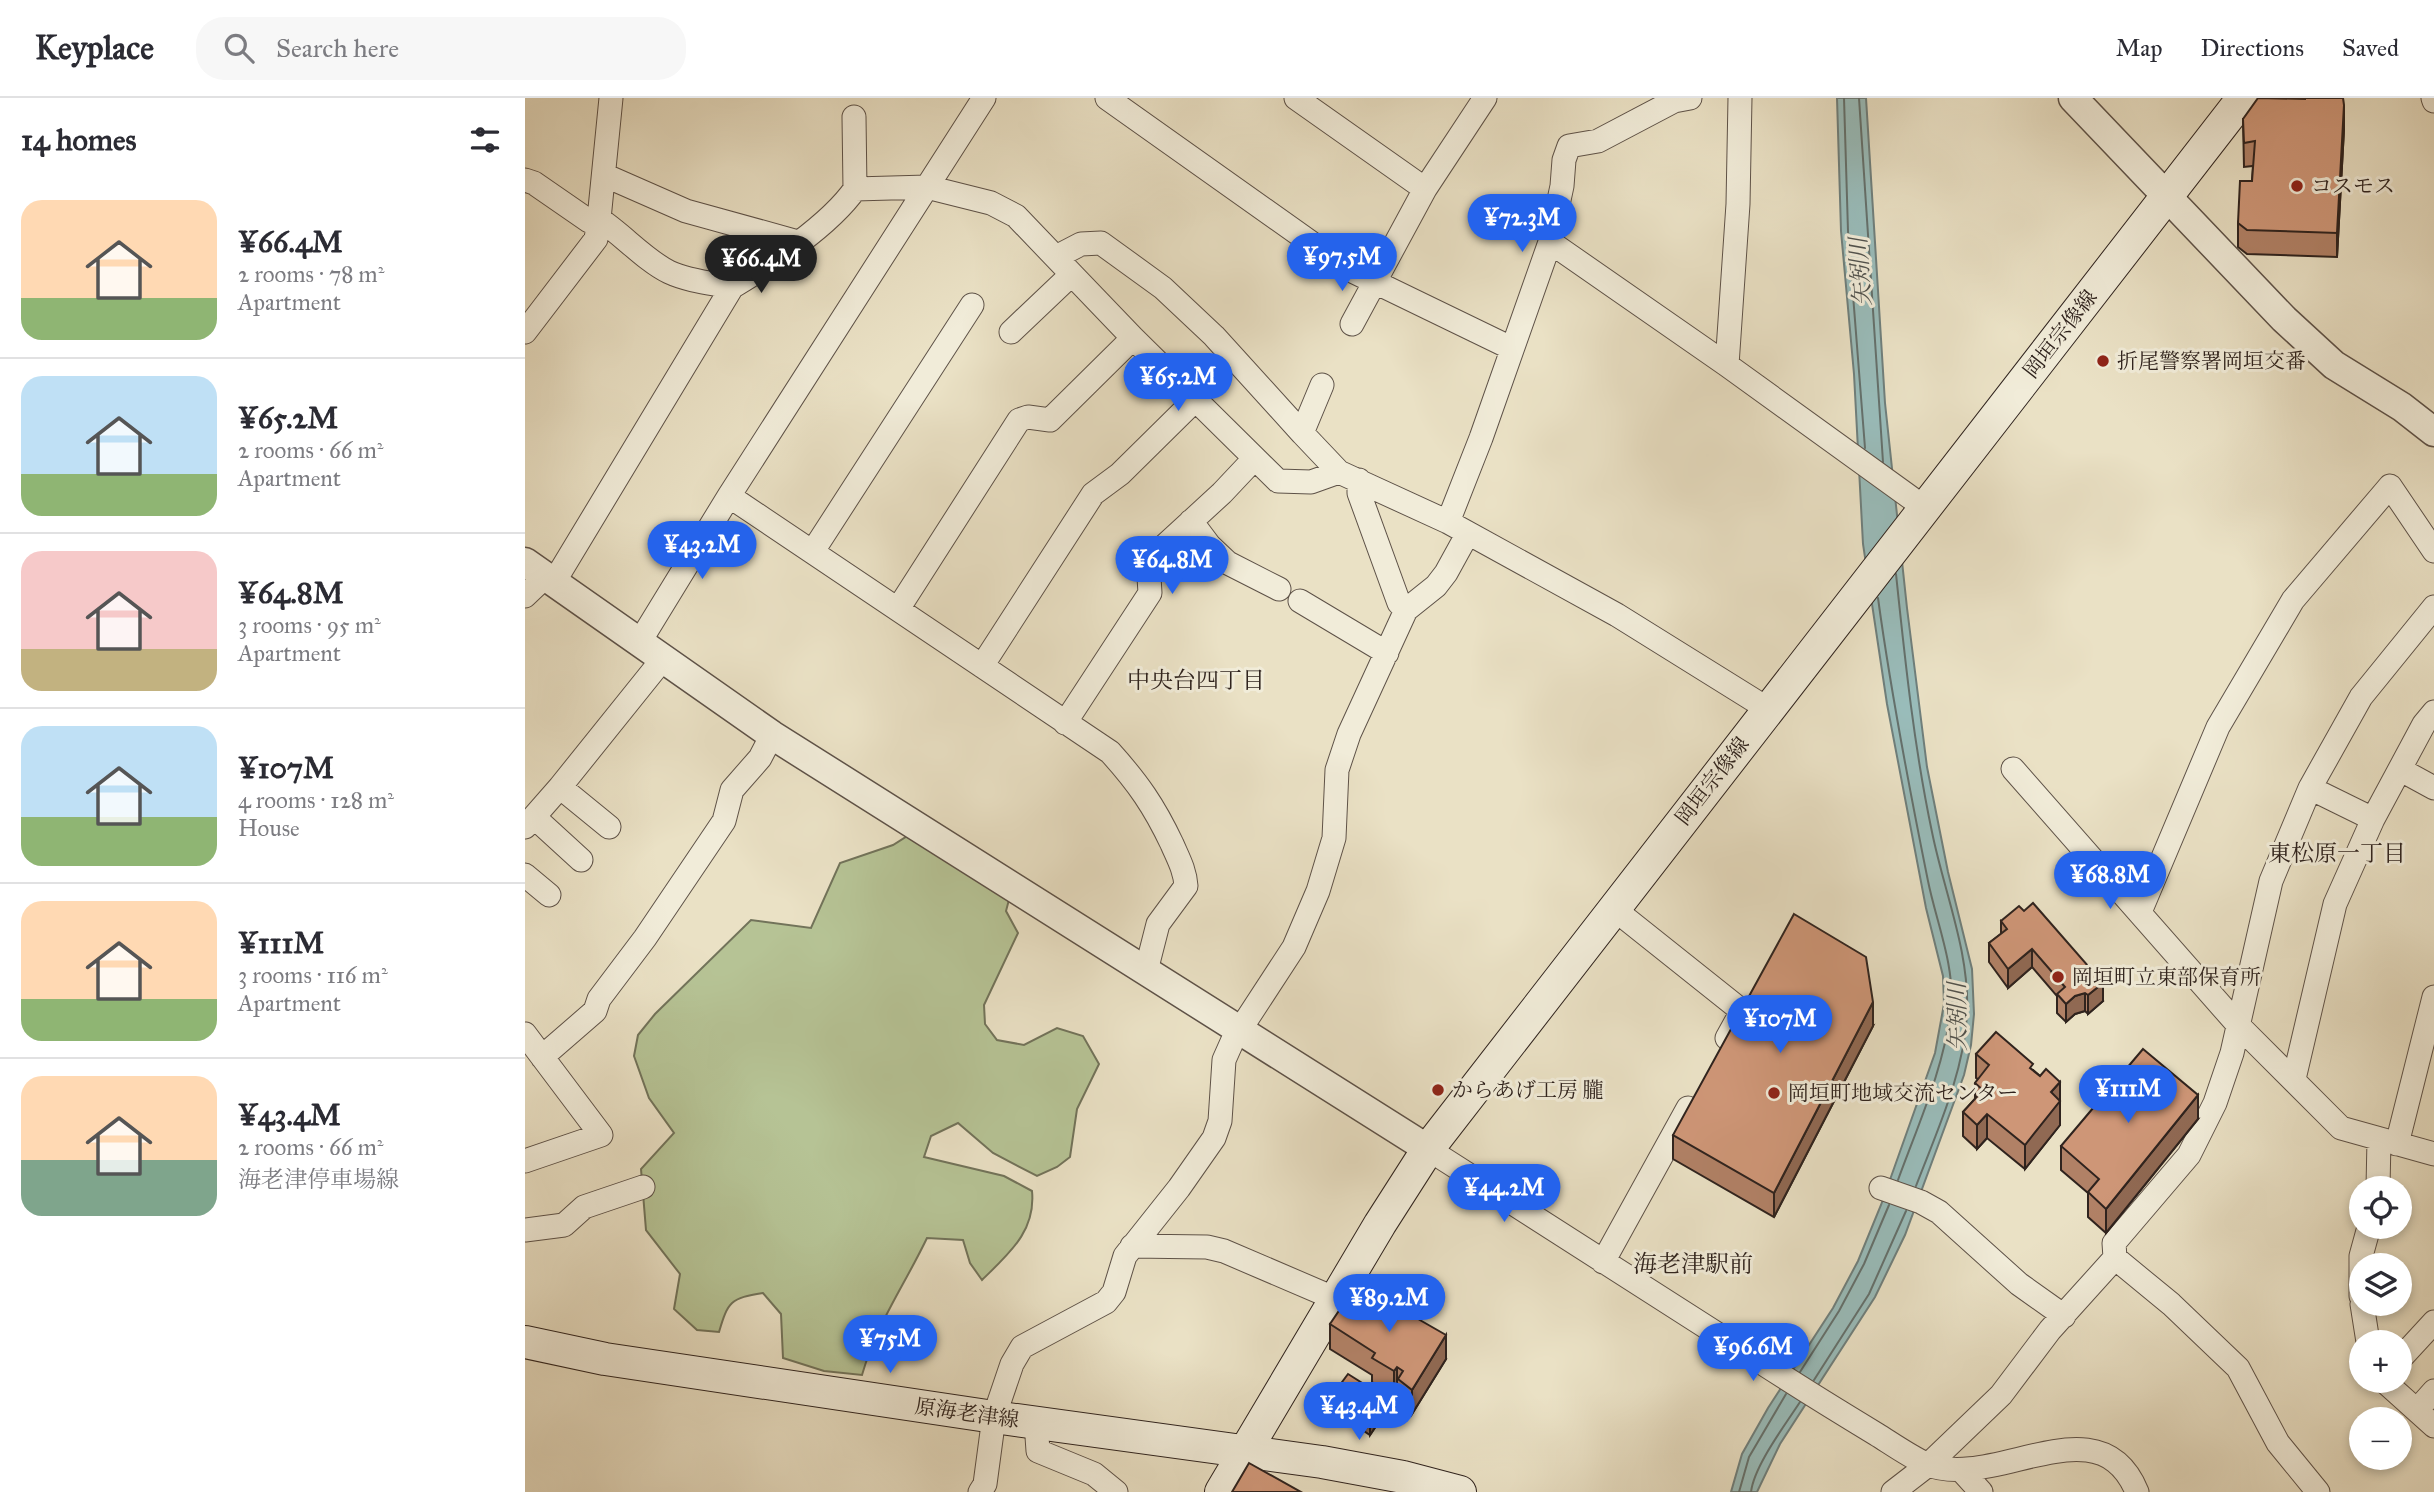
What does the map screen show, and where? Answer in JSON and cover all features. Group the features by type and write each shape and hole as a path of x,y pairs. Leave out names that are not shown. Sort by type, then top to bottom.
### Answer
{"main road":[{"name":"岡垣宗像線","path":"1221,1492 1380,1224 1428,1149 2243,98"},
{"name":"原海老津線","path":"525,1342 605,1359 1403,1476 1460,1492"}],"street":[{"path":"525,332 596,239 611,98"},
{"path":"639,643 729,496 984,98"},
{"path":"1107,98 1348,269 1511,348"},
{"path":"1296,98 1425,189"},
{"path":"980,1492 985,1484 995,1417 1011,1364 1022,1347 1106,1303 1114,1292 1125,1256 1179,1188 1214,1138 1220,1121 1224,1060 1232,1042 1294,947 1310,911 1334,838 1337,770 1349,734 1406,610 1436,586 1453,562 1458,528 1481,438 1550,242 1562,186 1564,160 1569,146 1598,141 1674,101 1690,98"},
{"path":"1727,365 1738,205 1740,98"},
{"path":"2073,98 2284,319 2334,365 2402,407 2434,432"},
{"path":"1352,324 1372,282 1479,100"},
{"path":"525,596 732,287 772,263 845,204 855,189 854,117"},
{"path":"604,174 686,211 798,242"},
{"path":"525,180 534,183 589,221 599,219 668,272 688,279 732,287"},
{"path":"855,189 927,187 991,203 1016,216 1133,338 1278,481 1311,482 1349,476"},
{"path":"1550,242 1925,508"},
{"path":"1011,332 1081,244 1101,243 1163,288 1214,336 1302,433 1349,476 1458,528 1617,615 1768,709"},
{"path":"813,551 972,305"},
{"path":"898,610 1019,420 1028,416 1050,420 1133,338"},
{"path":"1302,433 1322,385"},
{"path":"982,666 1093,494 1120,474 1195,400"},
{"path":"1065,723 1150,593 1148,561 1222,493 1254,459"},
{"path":"1349,476 1359,493 1399,603 1406,610"},
{"path":"2140,912 2218,727 2293,600 2390,485 2434,551"},
{"path":"729,496 1110,752 1131,775 1155,809 1185,873 1186,886 1159,924 1146,971"},
{"path":"1191,521 1209,545 1228,563 1279,589"},
{"path":"542,573 772,735 1428,1149 1816,1398 1928,1465 1962,1471 2076,1449 2101,1452 2122,1466 2137,1492"},
{"path":"1300,601 1387,653"},
{"path":"1893,1492 1928,1465 2001,1395 2050,1330 2115,1258 2114,1243 2189,1154 2214,1103 2232,1053 2271,881 2310,788 2361,698 2434,607"},
{"path":"582,860 529,822 662,660"},
{"path":"2294,1079 2335,904 2373,819 2424,724 2434,712"},
{"path":"543,1057 595,1011 599,999 645,938 724,821 732,790 760,758 772,735"},
{"path":"2013,769 2239,1026 2341,1128 2434,1154"},
{"path":"2400,769 2434,788"},
{"path":"560,787 608,827"},
{"path":"2310,788 2373,819"},
{"path":"525,875 549,895"},
{"path":"1614,909 1742,1011 1715,1059"},
{"path":"2381,1176 2388,1142 2434,997"},
{"path":"525,1034 601,1135 525,1161"},
{"path":"1603,1262 1695,1095"},
{"path":"525,1230 564,1225 584,1207 643,1187"},
{"path":"1881,1188 1921,1202 1939,1212 2019,1284 2064,1316"},
{"path":"1132,1246 1207,1247 1224,1251 1336,1299"},
{"path":"2115,1258 2171,1304 2238,1368 2278,1443 2318,1492"},
{"path":"2412,1346 2434,1322"},
{"path":"2417,1410 2434,1391"},
{"path":"2398,1393 2434,1426"},
{"path":"1036,1422 1038,1451 1094,1474 1116,1492"},
{"path":"1962,1471 1981,1492"}],"green space":[{"path":"909,835 1011,892 1006,911 1018,933 984,1005 985,1024 997,1040 1024,1045 1057,1028 1083,1036 1099,1064 1077,1109 1070,1157 1057,1167 1037,1176 993,1153 958,1123 931,1136 924,1157 1004,1176 1032,1191 1030,1219 1025,1230 1010,1251 982,1280 970,1263 963,1240 927,1238 883,1321 862,1375 824,1371 783,1358 781,1314 763,1293 737,1299 732,1303 719,1332 697,1330 674,1309 680,1274 646,1230 641,1169 674,1133 649,1098 634,1056 638,1035 655,1014 751,920 811,928 840,863 893,845"}],"water":[{"name":"矢矧川","path":"1837,98 1866,98 1885,403 1907,608 1927,767 1948,872 1972,969 1974,1014 1964,1075 1905,1235 1875,1297 1780,1444 1757,1492 1731,1492 1742,1454 1768,1408 1833,1308 1858,1261 1881,1205 1935,1053 1944,1004 1943,976 1926,908 1887,704 1863,544 1854,374 1841,231"}],"building":[{"name":"コスモス","path":"2258,98 2343,98 2337,233 2247,230 2238,223 2240,181 2252,181 2255,141 2244,143 2243,119"},
{"path":"2033,903 2103,983 2088,995 2085,993 2075,996 2066,1004 2057,994 2065,987 2032,949 2008,969 1989,943 2007,929 2001,921 2019,906 2024,911"},
{"name":"岡垣町地域交流センター","path":"1794,914 1866,957 1873,1002 1774,1193 1673,1135"},
{"path":"1996,1032 2033,1064 2030,1068 2040,1076 2046,1069 2060,1082 2051,1092 2060,1101 2025,1145 1987,1114 1977,1125 1963,1112 1983,1090 1975,1083 1989,1065 1976,1054"},
{"path":"2143,1049 2198,1095 2106,1209 2088,1192 2099,1179 2061,1146"},
{"path":"1357,1284 1446,1335 1412,1390 1398,1379 1403,1371 1397,1367 1394,1371 1372,1358 1375,1353 1330,1324"},
{"path":"1348,1374 1386,1398 1370,1423 1331,1397"},
{"path":"1249,1463 1301,1492 1232,1492"}],"place":[{"name":"コスモス","path":"2297,186"},
{"name":"折尾警察署岡垣交番","path":"2103,361"},
{"name":"岡垣町立東部保育所","path":"2058,977"},
{"name":"からあげ工房 朧","path":"1438,1090"},
{"name":"岡垣町地域交流センター","path":"1774,1093"}],"district":[{"name":"中央台四丁目","path":"1196,680"},
{"name":"東松原一丁目","path":"2337,853"},
{"name":"海老津駅前","path":"1693,1264"}]}
